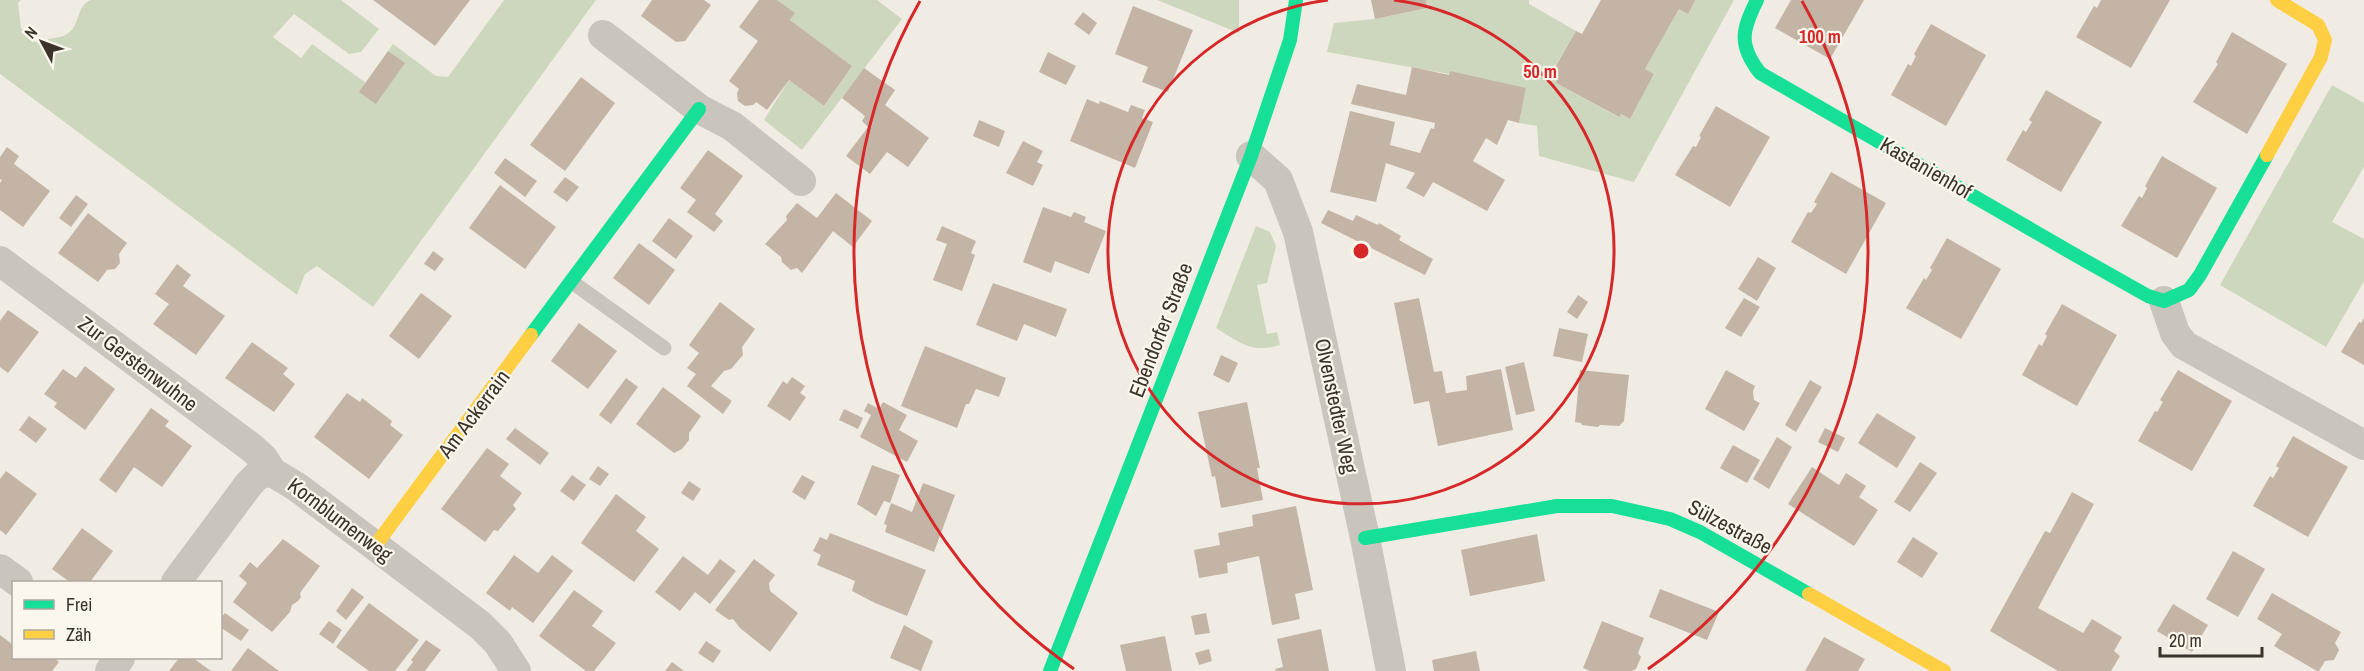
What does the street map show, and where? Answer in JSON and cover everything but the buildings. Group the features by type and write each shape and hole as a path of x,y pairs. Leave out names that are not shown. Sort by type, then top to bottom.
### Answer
{"street":[{"name":"Ebendorfer Straße","path":"1050,671 1251,156 1290,40 1296,0"},
{"name":"Kastanienhof","path":"1757,0 1747,18 1743,33 1743,48 1760,73 2084,260 2148,296 2164,301"},
{"path":"2277,0 2318,25 2325,40 2321,57 2200,275 2189,290 2164,301 2175,333 2184,345 2364,446"},
{"path":"603,35 699,109 732,126 801,181"},
{"name":"Am Ackerrain","path":"375,546 699,109"},
{"name":"Olvenstedter Weg","path":"1251,156 1278,180 1298,232 1365,538 1391,671"},
{"name":"Zur Gerstenwuhne","path":"0,261 252,448 272,471"},
{"name":"Kornblumenweg","path":"177,581 249,484 259,474 272,471 284,477 480,625 498,643 516,671"},
{"name":"Sülzestraße","path":"1365,538 1557,506 1612,506 1640,511 1670,519 1700,532 1944,671"},
{"path":"0,569 17,581"}],"lane":[{"path":"572,282 664,348"}],"green space":[{"path":"0,0 21,0 18,3 21,28 34,41 47,48 48,39 63,36 71,30 82,7 91,0 341,0 379,29 361,52 349,54 294,14 273,37 301,58 312,44 366,83 393,44 436,76 448,77 504,0 596,0 373,307 317,266 305,274 297,295 0,74"},
{"path":"777,0 877,0 902,19 802,150 764,120 789,80 824,106 852,66 790,20 794,13"},
{"path":"1157,0 1239,0 1239,33"},
{"path":"1426,0 1529,0 1529,4 1576,31 1550,75 1557,79 1556,83 1618,117 1621,114 1630,119 1654,74 1645,69 1679,9 1695,0 1734,0 1634,182 1539,156 1537,126 1519,123 1526,88 1327,52 1334,23 1375,19 1427,8"},
{"path":"2332,85 2364,103 2364,167 2332,222 2364,239 2364,281 2326,347 2220,285"},
{"path":"1256,226 1270,232 1276,246 1267,283 1257,285 1267,334 1277,332 1280,345 1261,348 1239,342 1216,328"}],"traffic: fast":[{"path":"1050,671 1251,156 1290,40 1296,0"},
{"path":"1757,0 1748,20 1745,46 1760,73 2084,260 2148,296 2164,301 2189,290 2200,275 2267,155"},
{"path":"531,335 699,109"},
{"path":"1365,538 1557,506 1612,506 1670,519 1700,532 1809,594"}],"traffic: slow":[{"path":"2267,155 2321,57 2325,40 2318,25 2277,0"},
{"path":"375,546 531,335"},
{"path":"1809,594 1944,671"}]}
